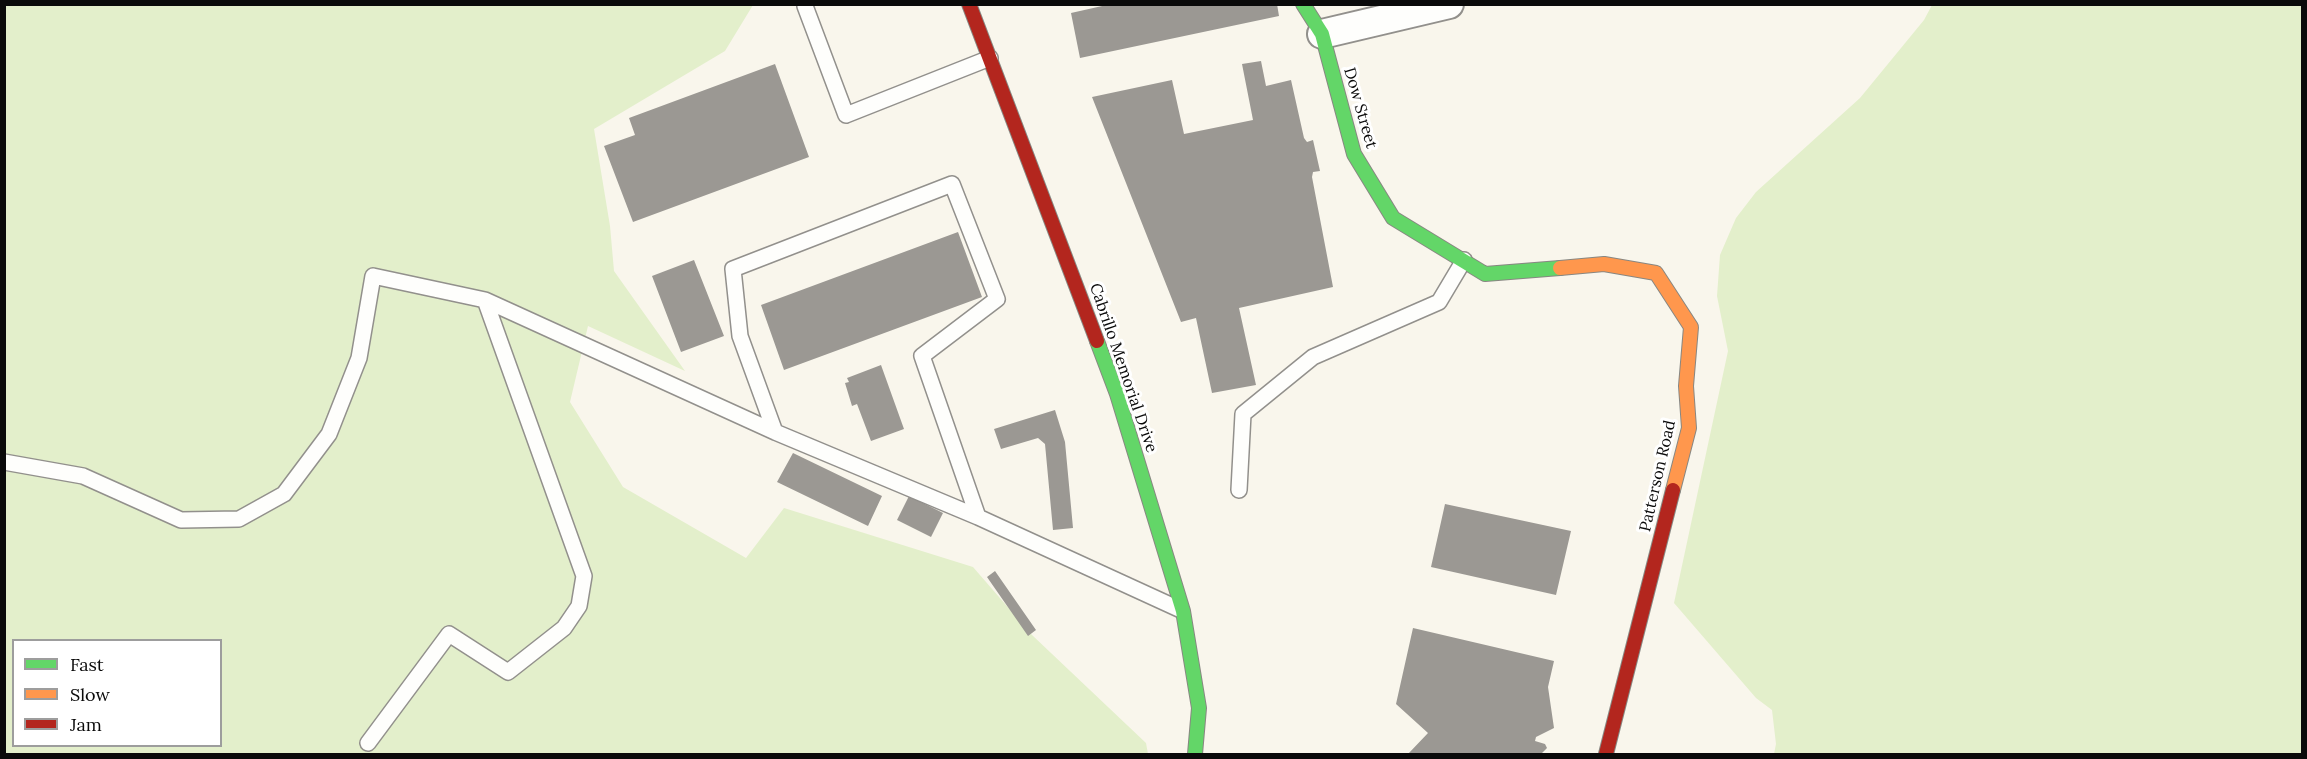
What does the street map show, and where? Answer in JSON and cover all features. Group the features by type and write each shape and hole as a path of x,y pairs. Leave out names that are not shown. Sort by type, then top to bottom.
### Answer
{"street":[{"name":"Cabrillo Memorial Drive","path":"969,4 1117,394 1183,611 1199,708 1195,754"},
{"name":"Dow Street","path":"1303,4 1322,34 1354,153 1393,218 1485,274"},
{"path":"1322,34 1449,4"},
{"name":"Patterson Road","path":"1485,274 1604,264 1656,273 1692,327 1686,386 1689,428 1606,754"}],"lane":[{"path":"805,6 846,115 990,58"},
{"path":"775,432 740,336 733,269 952,184 997,299 922,356 978,517"},
{"path":"1239,490 1243,414 1313,357 1439,302 1464,260"},
{"path":"4,462 83,476 182,519 239,519 284,494 329,434 359,358 373,276 485,300 775,432 978,517 1183,611"},
{"path":"368,743 449,634 508,672 564,628 579,606 584,576 485,300"}],"green space":[{"path":"4,5 753,5 725,51 594,129 610,226 614,271 685,371 588,326 570,402 623,487 746,558 784,508 973,567 1032,635 1146,743 1148,754 5,754"},
{"path":"1932,5 2302,5 2302,754 1774,754 1776,744 1772,710 1756,698 1674,603 1728,351 1717,296 1720,255 1736,218 1756,192 1860,98 1924,20"}],"building":[{"path":"1111,4 1277,4 1279,16 1080,58 1071,13"},
{"path":"1261,61 1266,86 1291,80 1304,138 1307,142 1313,140 1320,171 1313,172 1312,177 1333,287 1239,308 1256,385 1212,393 1196,318 1181,322 1092,97 1172,80 1184,134 1253,120 1242,64"},
{"path":"775,64 809,157 633,222 604,146 635,135 629,118"},
{"path":"958,232 982,297 784,370 761,305"},
{"path":"694,260 724,336 681,352 652,276"},
{"path":"881,365 904,429 871,441 857,404 852,406 845,383 849,382 847,378"},
{"path":"1055,410 1065,442 1073,528 1053,530 1045,444 1038,438 1001,449 994,429"},
{"path":"793,453 882,496 868,526 777,482"},
{"path":"909,496 943,513 931,537 897,520"},
{"path":"1445,504 1571,531 1556,595 1431,567"},
{"path":"995,571 1036,630 1028,636 987,577"},
{"path":"1413,628 1554,661 1548,687 1554,728 1536,737 1535,741 1545,744 1547,748 1541,754 1408,754 1428,733 1396,704"}],"traffic: fast":[{"path":"1303,4 1322,34 1354,154 1393,218 1485,274 1560,268"},
{"path":"1097,341 1117,394 1183,611 1199,708 1195,754"}],"traffic: slow":[{"path":"1560,268 1604,264 1656,273 1691,327 1686,386 1689,428 1673,490"}],"traffic: jam":[{"path":"969,4 1097,341"},
{"path":"1606,754 1673,490"}]}
